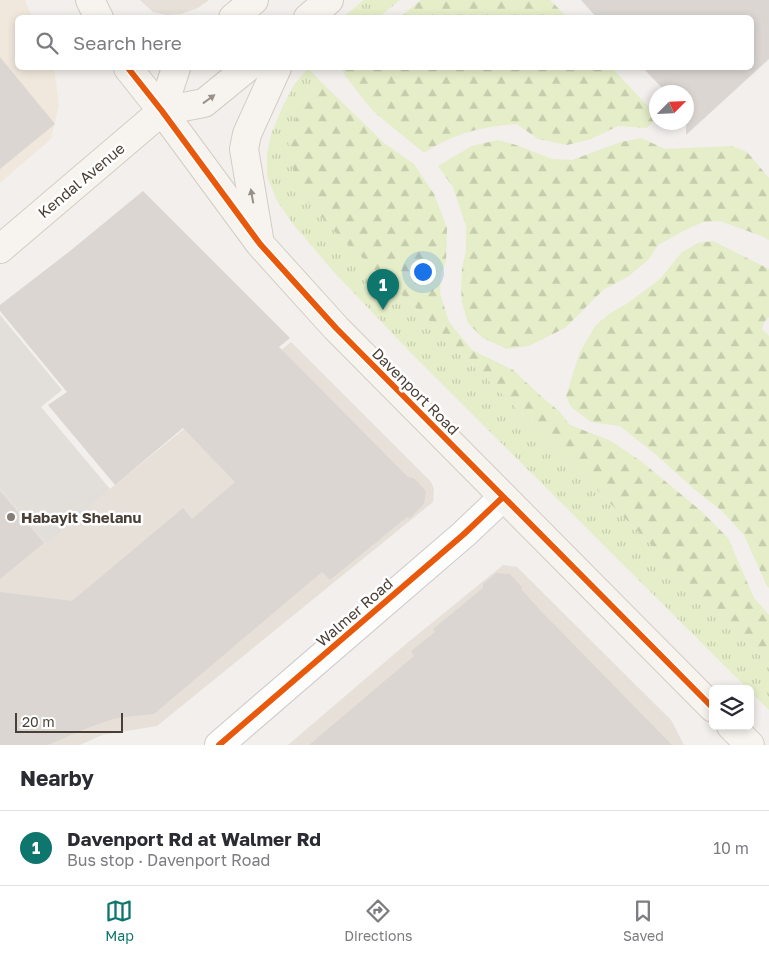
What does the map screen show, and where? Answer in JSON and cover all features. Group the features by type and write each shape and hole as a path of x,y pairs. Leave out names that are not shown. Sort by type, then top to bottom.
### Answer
{"street":[{"path":"90,0 98,15"},
{"path":"236,15 254,0"},
{"path":"312,15 329,0"},
{"name":"Davenport Road","path":"130,70 260,244 336,328 709,704"},
{"path":"175,70 162,111 204,103 245,70"},
{"path":"260,244 244,149 246,134 276,70"},
{"name":"Kendal Avenue","path":"0,249 162,111"},
{"name":"Walmer Road","path":"219,745 464,534 503,497"},
{"path":"735,730 750,745"}],"shaded area":[{"path":"0,0 25,0 31,15 15,15 15,70 54,70 59,104 51,139 0,183"},
{"path":"140,0 209,0 198,8 181,14 166,15 153,12"},
{"path":"0,315 62,390 41,407 110,489 47,544 0,488"},
{"path":"291,342 431,482 434,489 433,502 157,726 102,735 80,745 0,745 0,488 47,544 110,489"},
{"path":"503,565 517,567 671,720 684,745 288,745 406,644"}],"green space":[{"path":"364,0 400,0 381,15 345,15"},
{"path":"421,0 550,0 565,15 402,15"},
{"path":"306,70 310,70 321,82 303,104 305,198 335,232 434,325 769,664 769,710 754,695 754,685 744,685 411,353 334,272 293,224 277,201 267,176 267,154 271,134 294,85"},
{"path":"342,70 614,70 649,108 649,126 647,128 618,126 591,139 567,145 538,139 517,124 492,127 457,136 434,146 424,153 373,111"},
{"path":"321,82 384,143 414,164 434,194 447,228 446,261 441,274 440,293 449,322 472,350 513,370 559,411 570,425 611,441 642,462 701,511 728,538 754,598 769,615 769,664 434,325 335,232 305,198 293,169 288,136 303,104"},
{"path":"641,138 665,149 732,146 747,152 769,178 769,240 720,221 703,222 658,245 649,259 629,276 603,290 565,328 529,346 507,349 483,338 468,323 462,302 462,269 466,250 466,226 453,187 438,166 472,146 498,140 552,159 572,160 621,142"},
{"path":"713,241 769,269 769,317 764,322 762,329 769,336 769,588 744,535 722,511 620,426 591,422 571,407 566,396 580,352 595,326 609,314 628,303 660,279 682,252 698,243"}],"building":[{"path":"581,0 769,0 769,59 694,128 694,85 659,85 645,70 754,70 754,15 594,15"},
{"path":"0,57 55,124 0,169"},
{"path":"143,191 290,338 279,347 408,477 414,478 426,491 424,504 410,518 407,517 330,580 322,572 154,714 113,719 48,745 0,745 0,592 72,601 183,508 192,519 235,482 183,428 115,485 48,405 67,392 0,311 0,305"},
{"name":"Habayit Shelanu","path":"0,491 44,543 0,579"},
{"path":"496,573 510,574 541,611 672,745 309,745 414,656 411,651 435,632 433,629 483,588 483,584"}],"cycle path":[{"path":"130,70 260,244 336,328 709,704"},
{"path":"219,745 464,534 503,497"}],"place":[{"name":"Davenport Rd at Walmer Rd","path":"383,310"},
{"name":"Habayit Shelanu","path":"11,517"}]}
